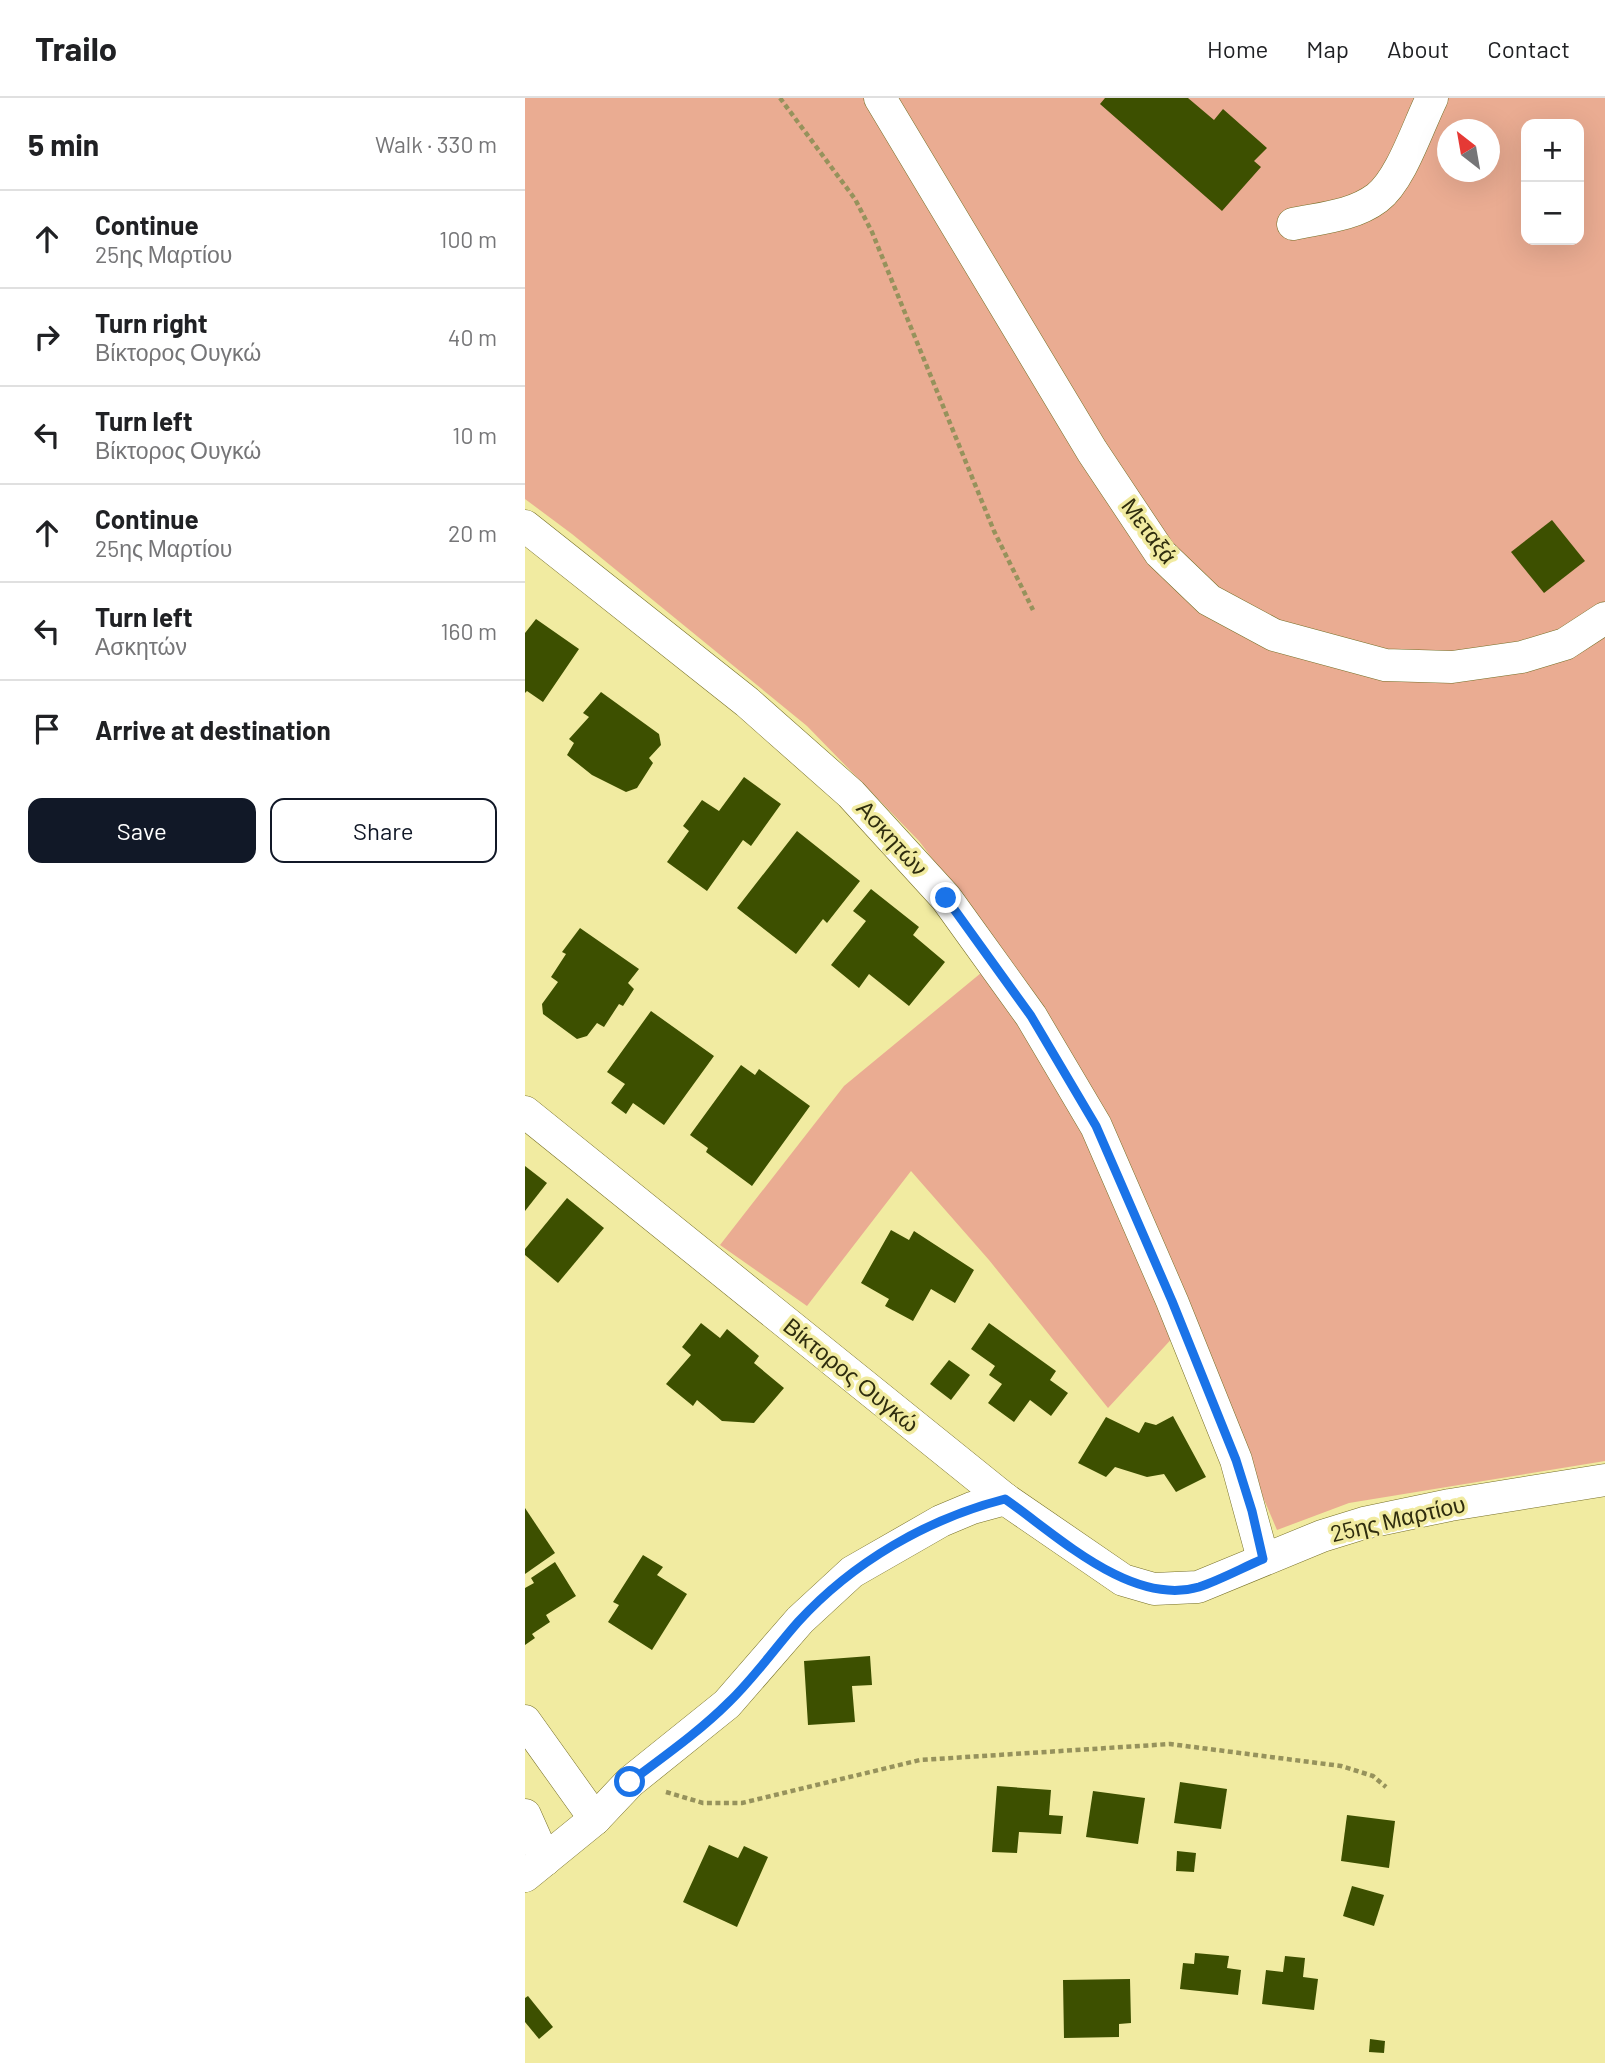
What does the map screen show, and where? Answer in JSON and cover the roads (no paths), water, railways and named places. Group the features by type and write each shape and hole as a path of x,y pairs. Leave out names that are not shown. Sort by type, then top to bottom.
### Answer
{"street":[{"name":"Μεταξά","path":"880,98 1092,451 1160,553 1209,600 1274,635 1385,665 1452,667 1522,657 1566,643 1605,618"},
{"path":"1293,224 1349,212 1377,198 1392,181 1432,98"},
{"name":"Ασκητών","path":"525,526 747,702 851,794 946,898 1015,995 1096,1126 1172,1301 1236,1460 1263,1559"},
{"name":"Βίκτορος Ουγκώ","path":"525,1112 1005,1499 1123,1580 1154,1589 1198,1587"},
{"name":"25ης Μαρτίου","path":"1198,1587 1322,1536 1405,1513 1605,1480"},
{"path":"525,1815 535,1868 595,1819 630,1782 727,1704 800,1620 852,1572 941,1521 972,1508 1005,1499"},
{"path":"525,1721 595,1819"}]}
